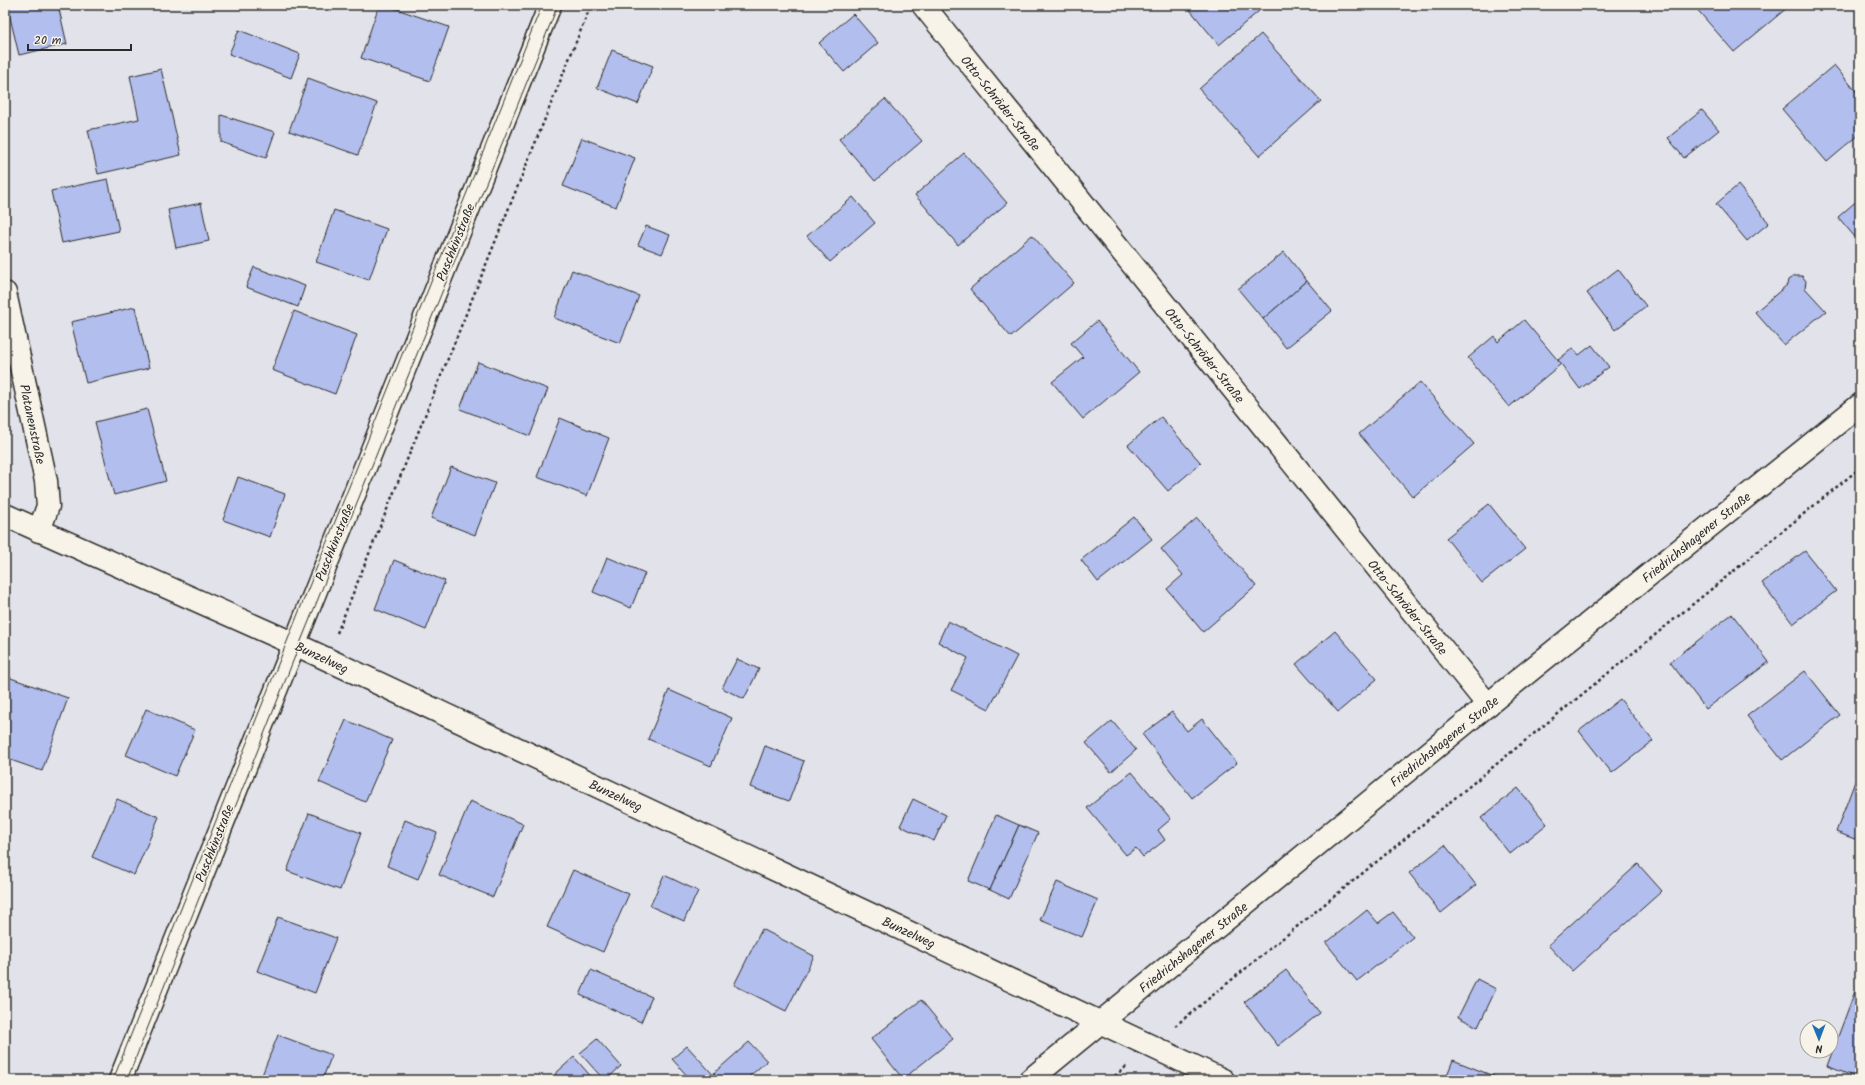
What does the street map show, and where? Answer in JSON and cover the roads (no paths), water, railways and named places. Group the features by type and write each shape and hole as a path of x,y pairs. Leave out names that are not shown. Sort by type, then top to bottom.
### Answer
{"street":[{"name":"Puschkinstraße","path":"120,1080 293,644 550,5"},
{"name":"Otto-Schröder-Straße","path":"922,5 1488,705"},
{"name":"Platanenstraße","path":"5,293 46,481 48,506 39,531"},
{"name":"Friedrichshagener Straße","path":"1030,1080 1488,705 1860,405"},
{"name":"Bunzelweg","path":"5,515 326,659 1224,1080"}],"tram line":[{"path":"113,1080 542,5"},
{"path":"127,1080 299,646 558,5"}]}
